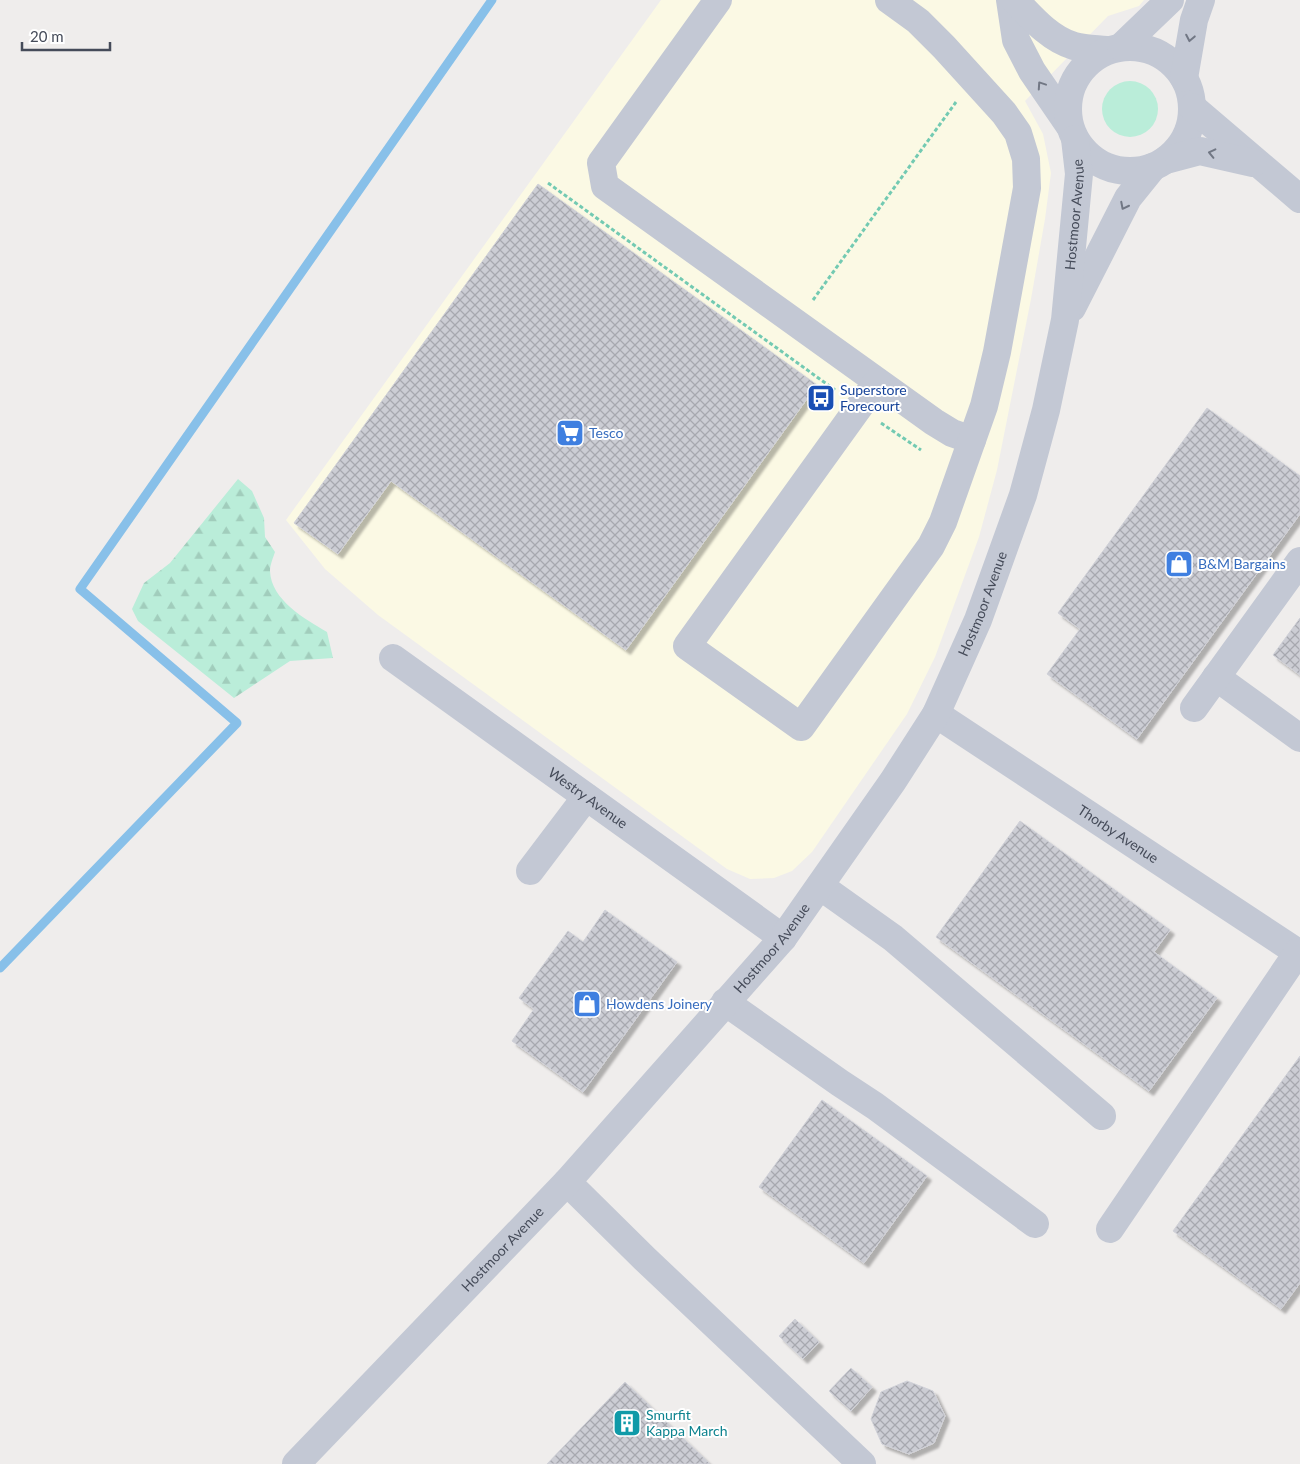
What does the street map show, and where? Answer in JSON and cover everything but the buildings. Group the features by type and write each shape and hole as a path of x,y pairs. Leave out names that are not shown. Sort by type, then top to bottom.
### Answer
{"street":[{"path":"718,0 601,163 605,186 934,422 952,433 972,440"},
{"path":"877,382 687,646 801,727 931,546 943,522 984,406 997,352 1026,188 1026,159 1018,133 1004,113 918,21 889,0"},
{"path":"1010,0 1016,40 1032,71 1084,151 1095,161 1109,168 1123,171 1139,171 1200,151 1257,163"},
{"path":"1015,0 1041,27 1074,46 1113,49 1136,46 1164,56 1176,66 1190,92 1192,107 1191,123 1186,137 1178,150 1160,163"},
{"path":"1072,132 1067,107 1070,89 1078,73 1091,60 1113,49 1170,0"},
{"path":"1184,78 1194,20 1201,0"},
{"path":"1192,107 1300,199"},
{"name":"Hostmoor Avenue","path":"296,1464 567,1182 783,938 893,781 936,714 978,620 1023,495 1046,410 1065,320 1079,174 1072,132"},
{"name":"Hostmoor Avenue","path":"1065,320 1128,198 1160,163"},
{"path":"1194,708 1300,561"},
{"name":"Westry Avenue","path":"393,658 783,938"},
{"path":"1216,677 1300,738"},
{"name":"Thorby Avenue","path":"936,714 1299,953"},
{"path":"530,871 586,797"},
{"path":"820,886 893,938 1102,1116"},
{"path":"1110,1229 1299,953"},
{"path":"725,1002 875,1106 1035,1224"},
{"path":"567,1182 645,1259 862,1464"}],"path":[{"path":"778,349 956,102 976,83"}],"shaded area":[{"path":"661,0 1144,0 1139,6 1108,16 1025,101 1043,134 1051,173 1031,299 997,470 979,537 935,657 907,714 812,852 792,871 774,878 750,879 727,869 378,615 325,569 286,520"}],"green space":[{"path":"1124,81 1136,81 1146,85 1154,93 1158,109 1154,125 1146,133 1136,137 1124,137 1114,133 1106,125 1102,115 1102,103 1106,93 1114,85"},
{"path":"238,479 252,491 264,518 265,537 275,552 270,571 276,591 300,615 327,632 333,658 290,661 234,698 138,621 132,609 144,583 170,563"}],"waterway":[{"path":"0,968 237,723 80,589 492,0"}],"place":[{"name":"Superstore Forecourt","path":"821,398"},
{"name":"Tesco","path":"570,433"},
{"name":"B&M Bargains","path":"1179,564"},
{"name":"Howdens Joinery","path":"587,1004"},
{"name":"Smurfit Kappa March","path":"627,1423"}]}
